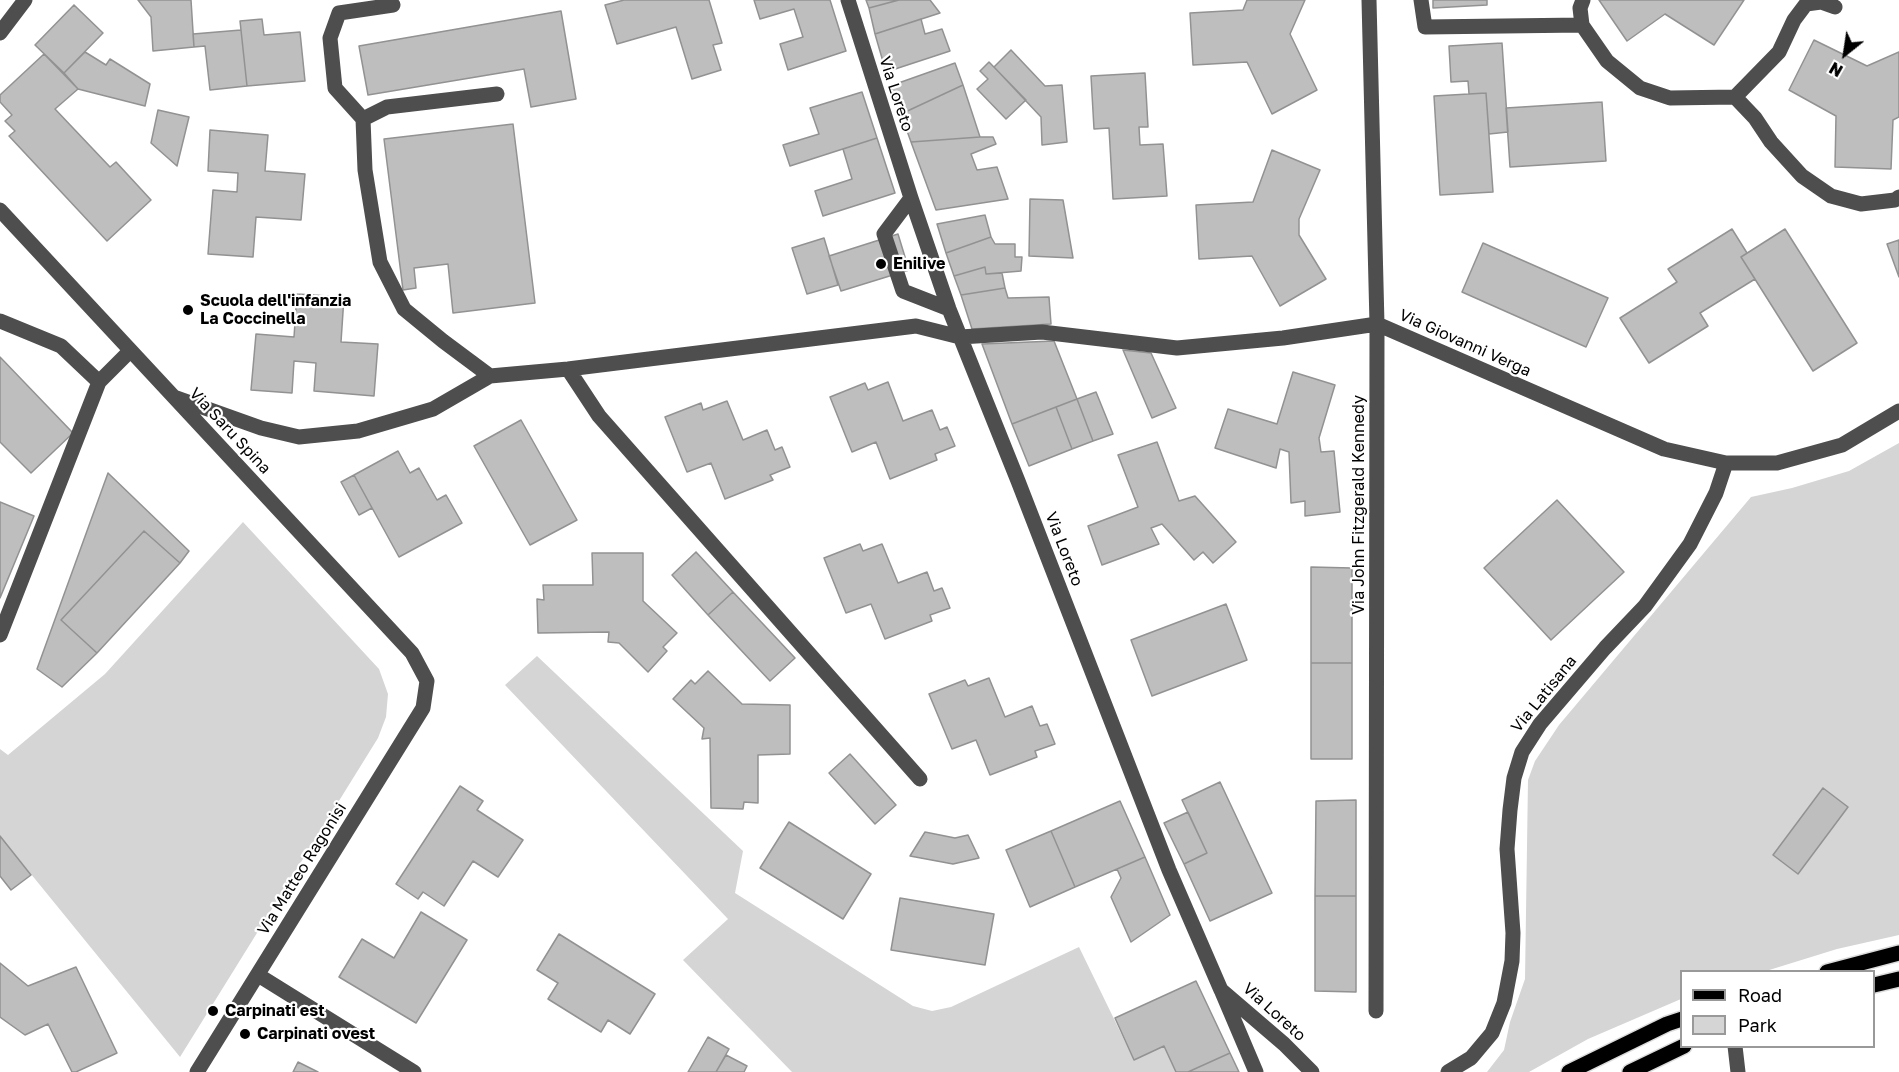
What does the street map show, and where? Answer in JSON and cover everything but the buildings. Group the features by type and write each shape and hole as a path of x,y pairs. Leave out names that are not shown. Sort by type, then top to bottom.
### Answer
{"main road":[{"path":"1835,970 1899,953"},
{"path":"1875,985 1899,979"},
{"path":"1569,1072 1680,1020"},
{"path":"1630,1072 1682,1048"}],"street":[{"path":"0,33 25,0"},
{"name":"Via Loreto","path":"848,0 949,309 1169,870 1221,990 1284,1044 1312,1072"},
{"name":"Via John Fitzgerald Kennedy","path":"1369,0 1377,324 1376,1011"},
{"path":"1422,0 1425,27 1582,26"},
{"path":"1583,0 1580,8 1582,26 1607,61 1640,88 1670,98 1735,97 1779,52 1794,20 1806,4 1821,3 1835,7"},
{"path":"174,397 261,428 299,437 358,431 433,409 490,376 404,309 380,262 364,170 363,119 335,88 330,38 339,13 393,5"},
{"path":"363,119 387,107 497,94"},
{"path":"1735,97 1802,176 1832,196 1861,204 1895,200 1899,197"},
{"path":"911,198 884,234 903,291 949,309"},
{"name":"Via Saru Spina","path":"0,210 412,653 427,681"},
{"path":"0,321 61,346 99,382"},
{"name":"Via Giovanni Verga","path":"490,376 568,369 916,326 960,337 1042,332 1177,348 1282,338 1377,324 1664,449 1725,463 1777,463 1842,445 1899,411"},
{"path":"0,635 99,382 130,351"},
{"path":"568,369 599,416 920,779"},
{"name":"Via Latisana","path":"1448,1072 1471,1058 1492,1033 1504,1003 1512,961 1514,933 1507,849 1514,778 1522,752 1540,724 1605,648 1645,606 1690,544 1716,492 1725,463"},
{"name":"Via Matteo Ragonisi","path":"197,1072 423,708 427,681"},
{"path":"258,975 414,1072"},
{"path":"1221,990 1256,1072"},
{"path":"1284,1044 1325,1072"},
{"path":"1735,1048 1738,1072"}],"green space":[{"path":"1899,443 1899,935 1837,949 1769,970 1680,970 1680,999 1588,1039 1529,1072 1487,1072 1504,1050 1510,1022 1525,979 1528,780 1535,761 1559,725 1751,497 1792,488 1849,471"},
{"path":"243,522 379,669 388,694 386,717 378,738 180,1057 0,836 0,749 8,755 105,674"},
{"path":"537,656 743,851 735,893 913,1006 932,1011 951,1007 1079,947 1134,1060 1164,1046 1176,1072 792,1072 683,960 728,919 505,685"}],"place":[{"name":"Enilive","path":"881,264"},
{"name":"Scuola dell'infanzia La Coccinella","path":"188,310"},
{"name":"Carpinati est","path":"213,1011"},
{"name":"Carpinati ovest","path":"245,1034"}]}
